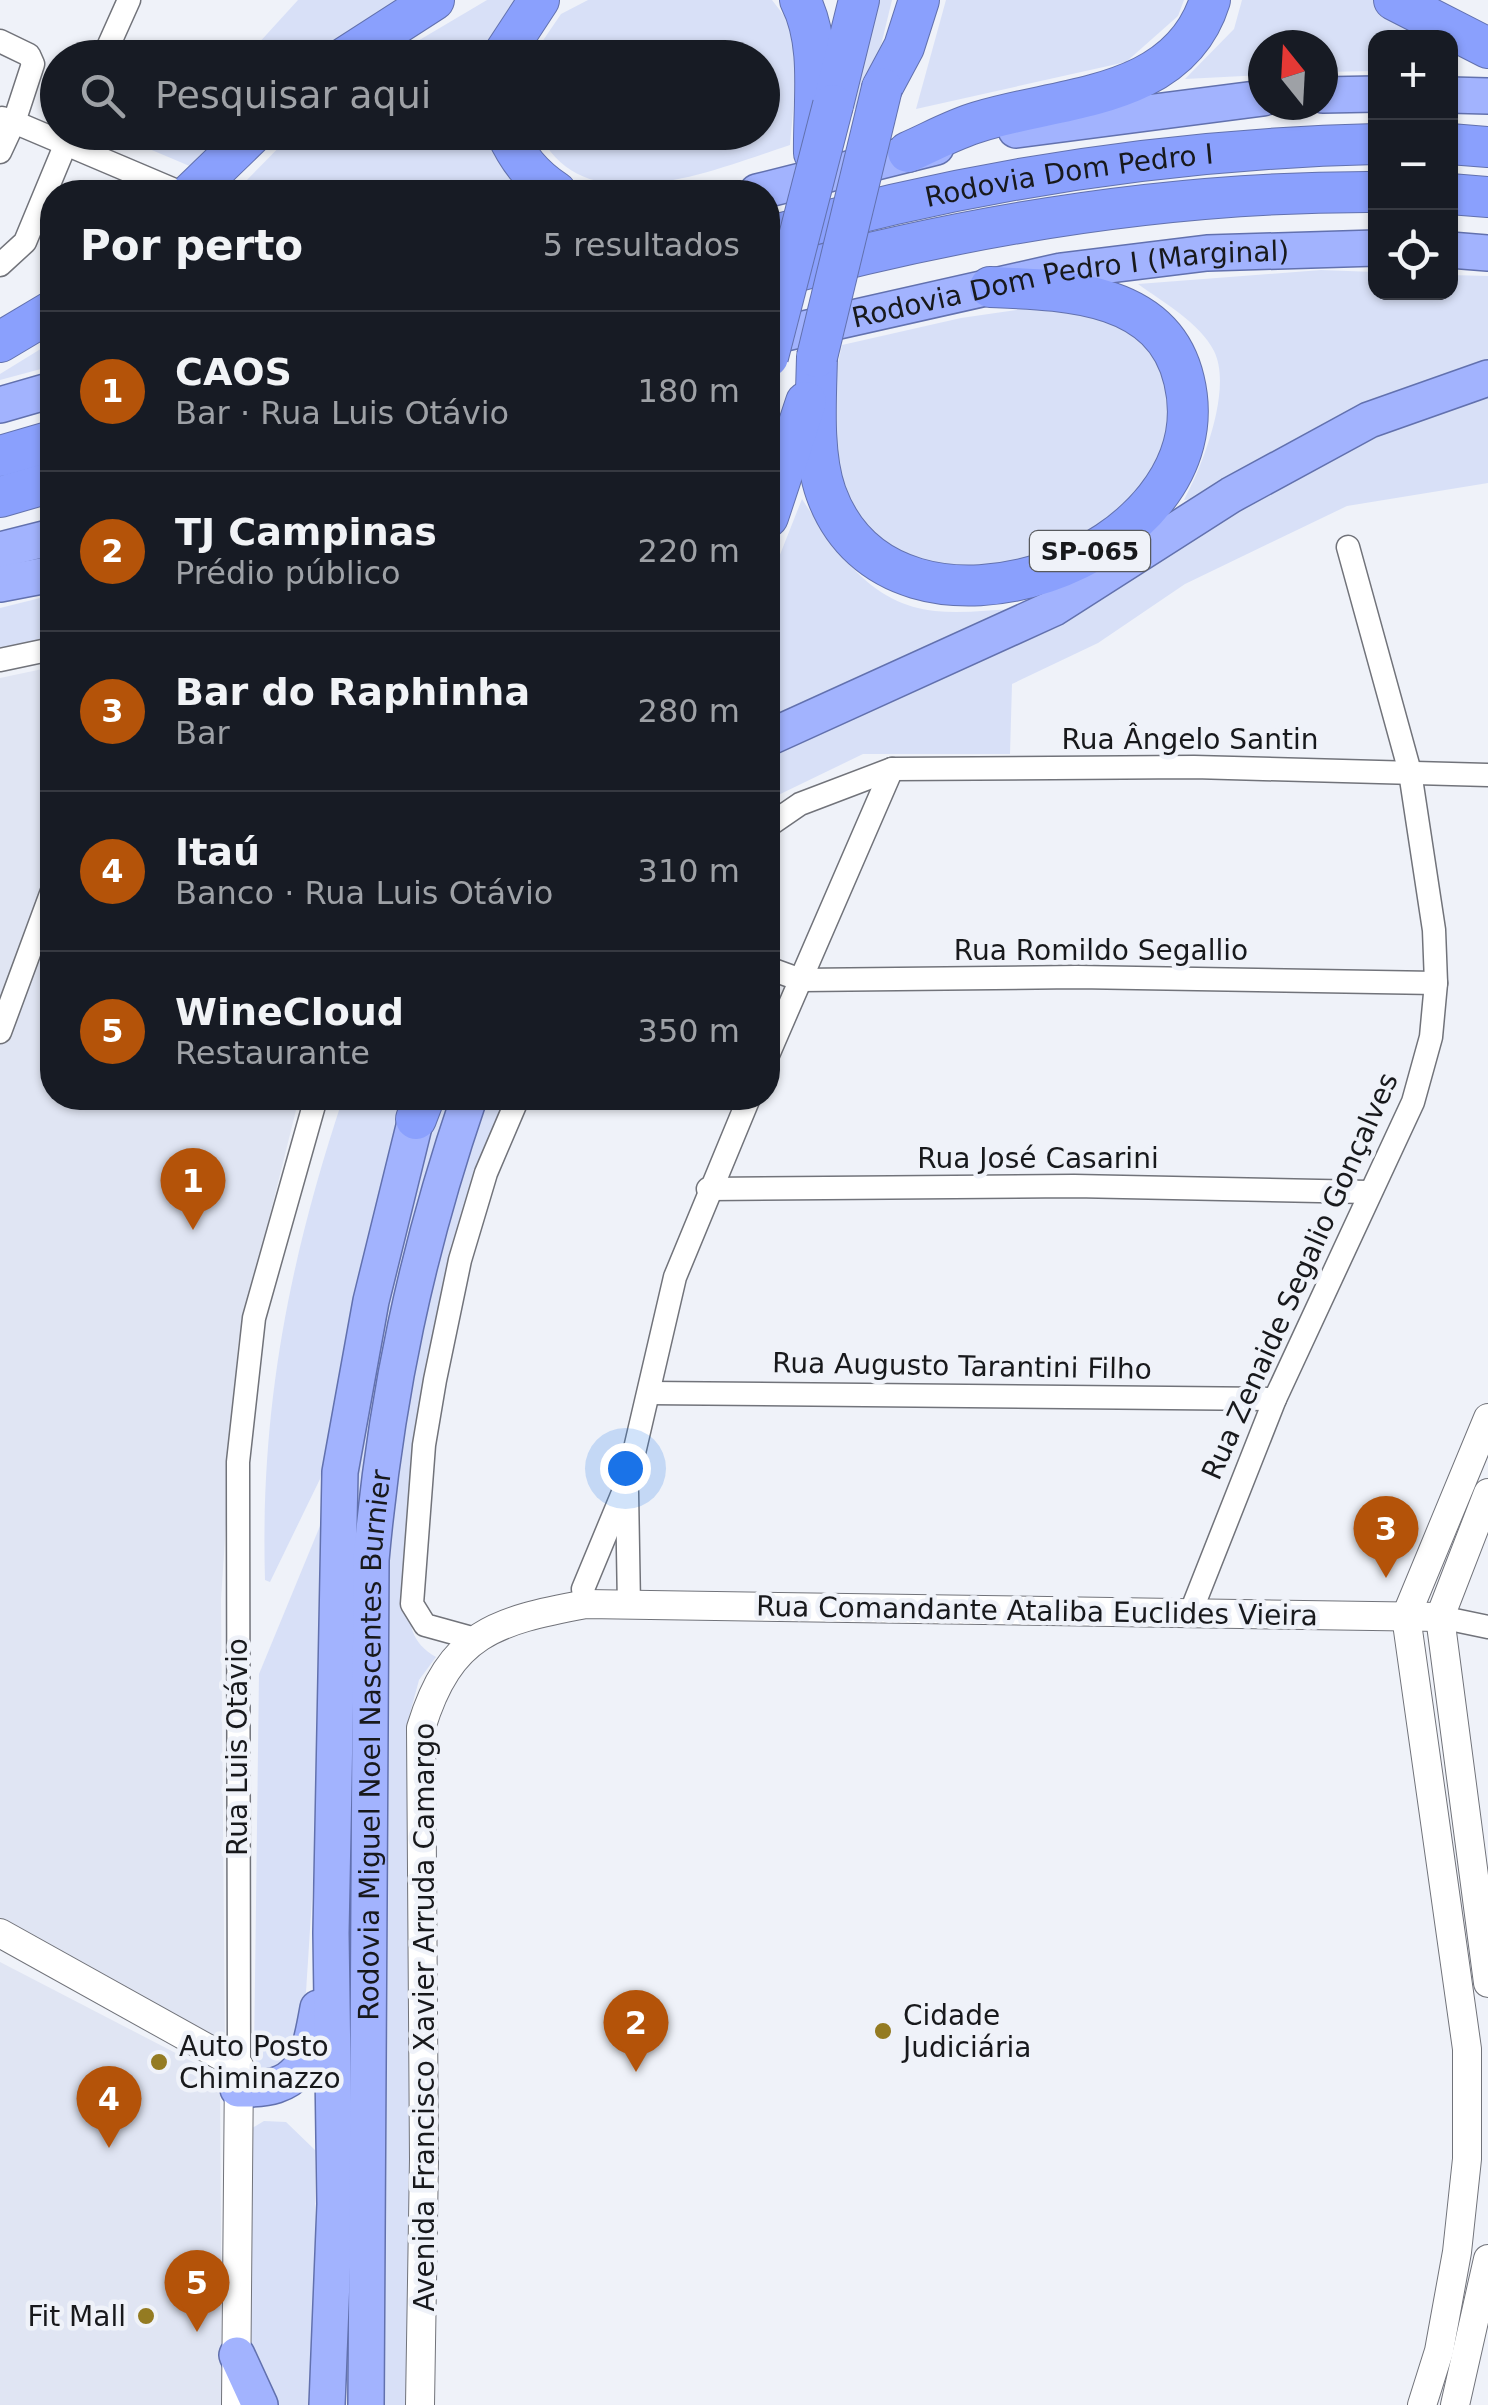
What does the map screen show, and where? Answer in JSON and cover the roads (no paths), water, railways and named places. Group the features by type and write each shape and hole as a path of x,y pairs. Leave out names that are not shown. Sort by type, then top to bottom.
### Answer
{"highway":[{"path":"372,40 434,0"},
{"path":"513,40 539,0"},
{"path":"800,0 809,18 814,47 815,170"},
{"path":"780,309 859,0"},
{"path":"780,485 818,357 903,0"},
{"path":"882,88 904,47 919,0"},
{"path":"908,152 977,122 1089,97 1134,82 1168,63 1190,40 1210,0"},
{"path":"1394,0 1488,48"},
{"path":"1338,95 1368,94"},
{"path":"1458,94 1488,96"},
{"path":"780,186 908,152 1025,128 1248,100"},
{"name":"Rodovia Dom Pedro I","path":"780,234 983,185 1117,161 1281,146 1368,144"},
{"path":"1458,145 1488,147"},
{"path":"204,180 235,150"},
{"path":"514,150 543,180"},
{"name":"Rodovia Dom Pedro I","path":"780,276 963,235 1131,205 1275,192 1368,192"},
{"path":"1458,195 1488,197"},
{"name":"Rodovia Dom Pedro I (Marginal)","path":"780,334 990,287 1146,259 1368,248"},
{"path":"1458,251 1488,253"},
{"name":"SP-065","path":"818,357 824,490 852,542 875,562 908,578 976,588 1014,582 1075,560 1112,538 1150,507 1173,478 1187,444 1191,413 1178,357 1160,332 1138,314 1095,295 990,287"},
{"path":"0,342 40,318"},
{"path":"780,733 1054,608 1231,495 1369,420 1488,378"},
{"path":"0,404 40,393"},
{"path":"0,456 40,444"},
{"path":"0,497 40,485"},
{"path":"0,550 40,539"},
{"path":"0,584 40,576"},
{"name":"Rodovia Miguel Noel Nascentes Burnier","path":"327,2405 335,2204 331,1933 340,1472 371,1301 419,1110"},
{"name":"Rodovia Miguel Noel Nascentes Burnier","path":"366,2405 371,1560 384,1438 414,1273 466,1110"},
{"path":"239,2078 276,2088 295,2076 303,2064 310,2052 331,1933"},
{"path":"237,2355 260,2405"}],"street":[{"path":"111,40 129,0"},
{"path":"0,41 29,55 33,64 7,120 0,152"},
{"path":"7,120 40,130"},
{"path":"50,180 63,150"},
{"path":"90,150 154,180"},
{"path":"0,264 25,242 40,205"},
{"name":"Rua Zenaide Segalio Gonçalves","path":"1190,1614 1275,1398 1413,1102 1432,1037 1434,930 1410,772 1348,547"},
{"path":"0,660 40,652"},
{"name":"Rua Ângelo Santin","path":"892,768 1194,766 1488,775"},
{"path":"780,818 800,804 892,768"},
{"path":"780,1028 892,768"},
{"path":"0,1032 40,924"},
{"name":"Rua Romildo Segallio","path":"780,972 801,980 1077,977 1436,983"},
{"name":"Rua Luis Otávio","path":"236,2405 238,1462 254,1318 312,1110"},
{"path":"472,1638 425,1625 412,1604 420,1492 435,1380 460,1260 486,1173 513,1110"},
{"path":"586,1604 583,1589 627,1483 675,1277 743,1110"},
{"name":"Rua José Casarini","path":"708,1189 1074,1186 1368,1192"},
{"name":"Rua Augusto Tarantini Filho","path":"649,1393 1275,1398"},
{"path":"1422,2405 1439,2351 1457,2252 1467,2159 1466,2049 1406,1616 1488,1418"},
{"path":"627,1483 629,1606"},
{"path":"1488,1492 1440,1617 1488,1983"},
{"name":"Rua Comandante Ataliba Euclides Vieira","path":"472,1638 538,1613 586,1604 1406,1616 1440,1617 1488,1627"},
{"name":"Avenida Francisco Xavier Arruda Camargo","path":"420,2405 424,2159 421,1728 432,1693 472,1638"},
{"path":"0,1933 239,2078"},
{"path":"1455,2405 1488,2258"}],"place":[{"name":"CAOS","path":"193,1230"},
{"name":"Bar do Raphinha","path":"1386,1578"},
{"name":"Cidade Judiciária","path":"883,2031"},
{"name":"Auto Posto Chiminazzo","path":"159,2062"},
{"name":"TJ Campinas","path":"636,2072"},
{"name":"Itaú","path":"109,2148"},
{"name":"Fit Mall","path":"146,2316"},
{"name":"WineCloud","path":"197,2332"}]}
